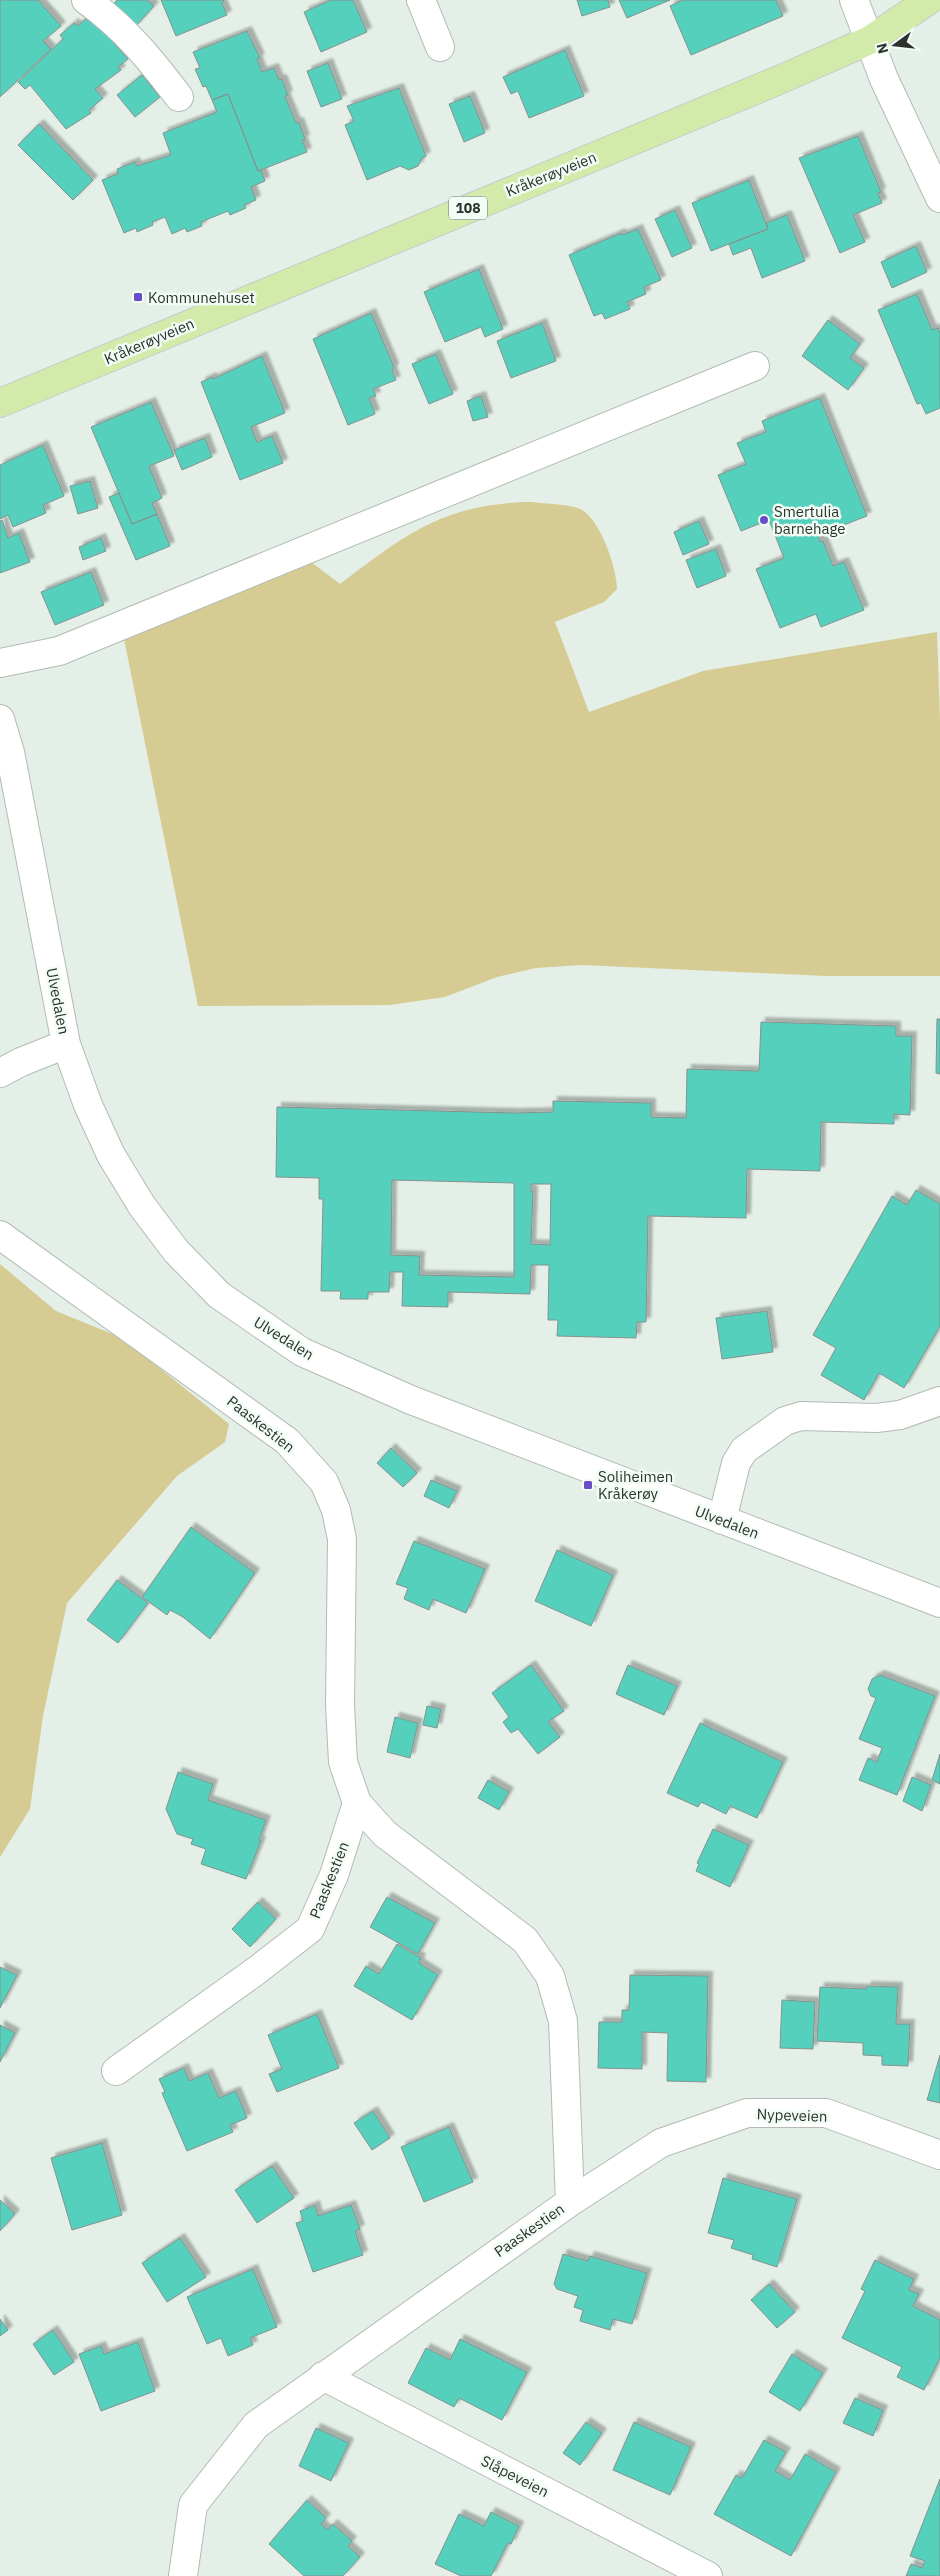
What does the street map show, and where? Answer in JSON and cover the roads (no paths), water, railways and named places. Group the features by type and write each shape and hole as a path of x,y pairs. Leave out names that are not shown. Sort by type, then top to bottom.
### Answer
{"main road":[{"name":"Kråkerøyveien","path":"0,403 870,40 929,0"}],"street":[{"path":"86,0 111,18 142,48 179,97"},
{"path":"420,0 440,47"},
{"path":"854,0 884,79 940,198"},
{"path":"0,663 59,650 755,366"},
{"name":"Ulvedalen","path":"0,718 10,752 66,1044 88,1105 111,1155 142,1206 176,1251 220,1295 310,1356 411,1400 940,1603"},
{"path":"0,1073 20,1062 66,1044"},
{"name":"Paaskestien","path":"0,1235 287,1441 324,1482 336,1510 342,1539 340,1706 343,1762 357,1803 385,1834 525,1940 550,1976 563,2021 570,2202 322,2376 256,2425 193,2504 183,2576"},
{"path":"722,1520 736,1463 744,1450 785,1421 801,1416 876,1418 900,1416 940,1401"},
{"name":"Paaskestien","path":"116,2071 256,1971 310,1929 334,1876 357,1803"},
{"name":"Nypeveien","path":"570,2202 660,2143 747,2113 826,2113 940,2155"},
{"name":"Slåpeveien","path":"322,2376 708,2576"}],"place":[{"name":"Kommunehuset","path":"138,297"},
{"name":"Smertulia barnehage","path":"764,520"},
{"name":"Soliheimen Kråkerøy","path":"588,1485"}]}
